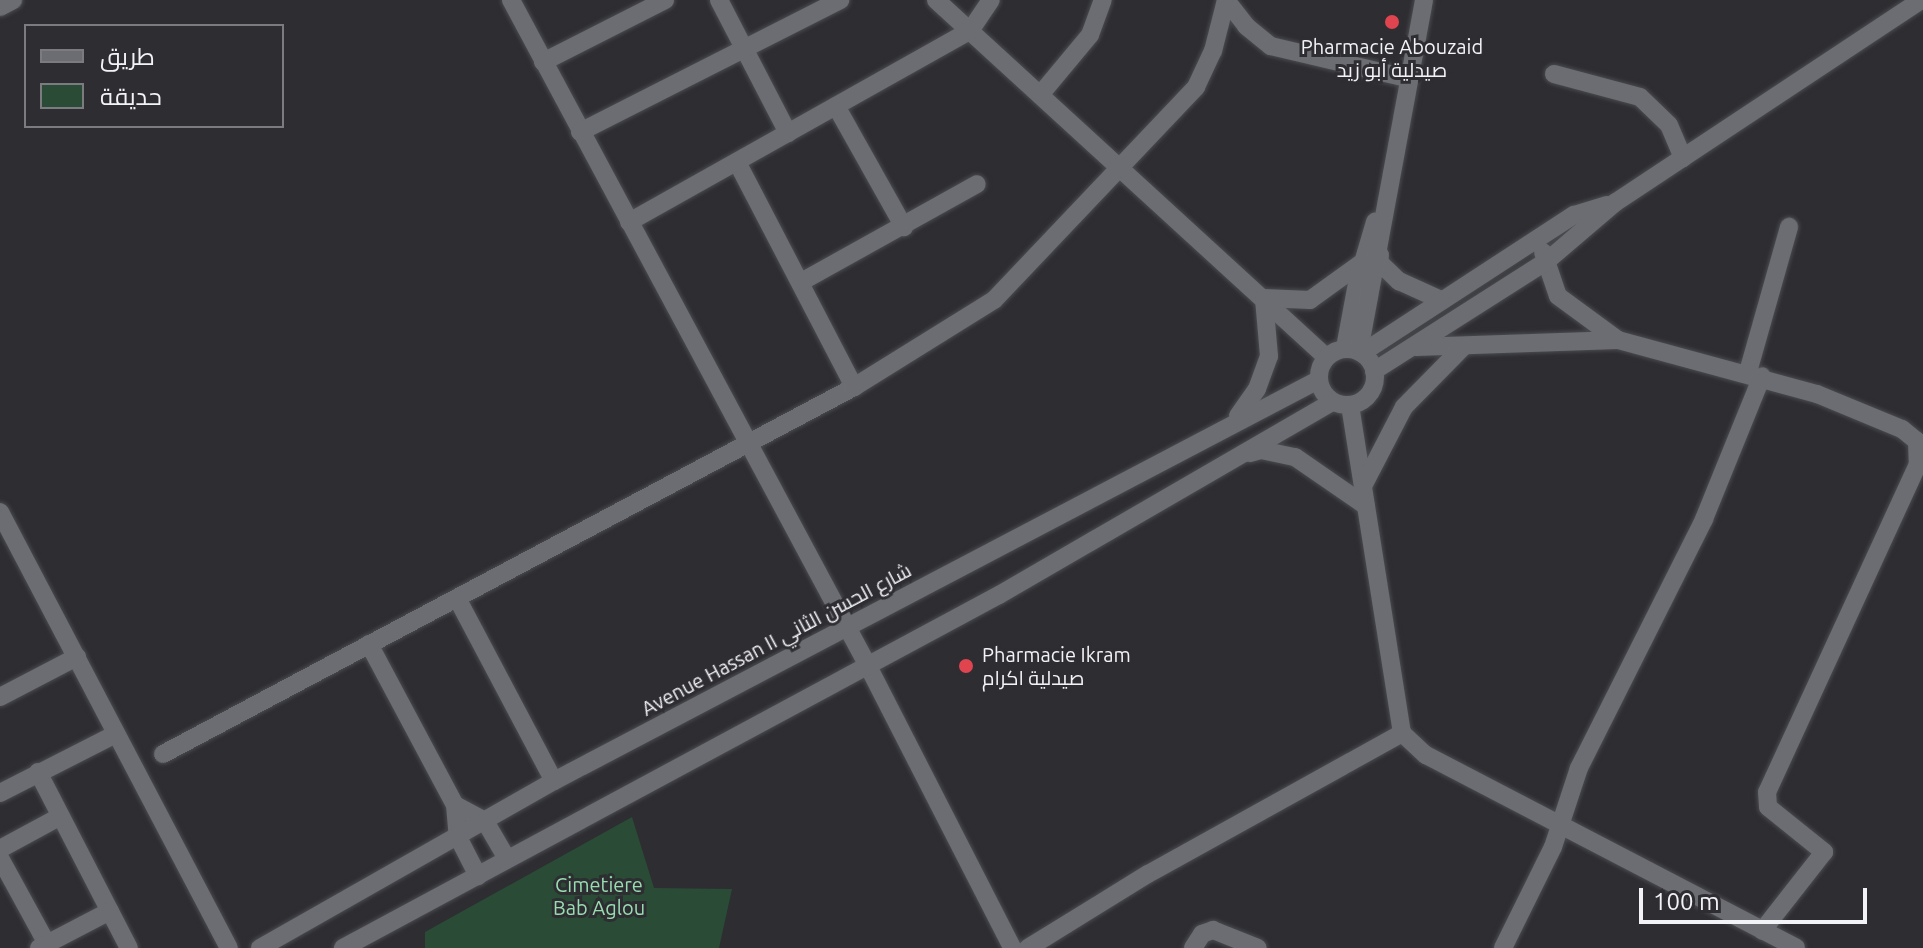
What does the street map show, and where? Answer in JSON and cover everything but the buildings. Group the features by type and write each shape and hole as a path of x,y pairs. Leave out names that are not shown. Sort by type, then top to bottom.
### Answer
{"street":[{"path":"0,7 13,0"},
{"path":"511,0 868,666 1012,948"},
{"path":"543,62 665,0"},
{"path":"719,0 788,133"},
{"path":"580,132 840,0"},
{"path":"936,0 1326,357"},
{"path":"629,222 970,31 991,0"},
{"path":"1040,95 1090,35 1103,0"},
{"path":"1226,0 1246,26 1271,46 1406,78"},
{"path":"163,754 747,441 854,387 994,300 1117,166 1196,87 1213,51 1226,0"},
{"path":"1424,0 1383,205 1379,262 1389,273 1441,300"},
{"path":"343,948 868,666 1243,455 1341,404 1368,396 1374,371 1548,260 1616,202 1921,0"},
{"path":"1554,74 1640,97 1669,125 1683,158"},
{"path":"836,106 904,227"},
{"path":"737,162 854,387"},
{"path":"801,282 977,184"},
{"path":"1326,357 1355,351 1574,215 1616,202"},
{"path":"1374,371 1355,351 1363,262 1383,205"},
{"path":"1503,948 1559,826 1579,768 1704,519 1755,374 1789,227"},
{"path":"1536,241 1548,260 1558,296 1618,340"},
{"path":"1355,351 1380,250"},
{"path":"1260,296 1270,301 1310,300 1363,262"},
{"path":"1236,419 1257,389 1269,356 1260,296"},
{"path":"1416,347 1462,348 1618,340 1755,374 1902,429 1917,441 1920,456 1769,786 1768,807 1824,852 1762,931"},
{"path":"1363,486 1404,407 1462,348"},
{"path":"1326,357 1318,380 1341,404 1363,486 1402,733 1426,755 1796,948"},
{"name":"Avenue Hassan II شارع الحسن الثاني","path":"260,948 554,781 1236,419 1318,380"},
{"path":"1243,455 1261,450 1295,457 1366,506"},
{"path":"0,512 229,948"},
{"path":"457,598 554,781"},
{"path":"369,644 455,805 458,837 478,876"},
{"path":"0,697 77,657"},
{"path":"1028,948 1148,874 1402,733"},
{"path":"0,793 116,734"},
{"path":"38,772 129,948"},
{"path":"455,805 485,821 507,859"},
{"path":"0,849 61,816"},
{"path":"0,858 5,880 43,946 110,911"},
{"path":"1193,948 1202,934 1213,930 1258,948"}],"green space":[{"name":"Cimetiere Bab Aglou","path":"632,817 654,888 732,889 719,948 425,948 425,932"}],"place":[{"name":"Pharmacie Abouzaid صيدلية أبو زيد","path":"1392,22"},
{"name":"Pharmacie Ikram صيدلية اكرام","path":"966,666"}]}
